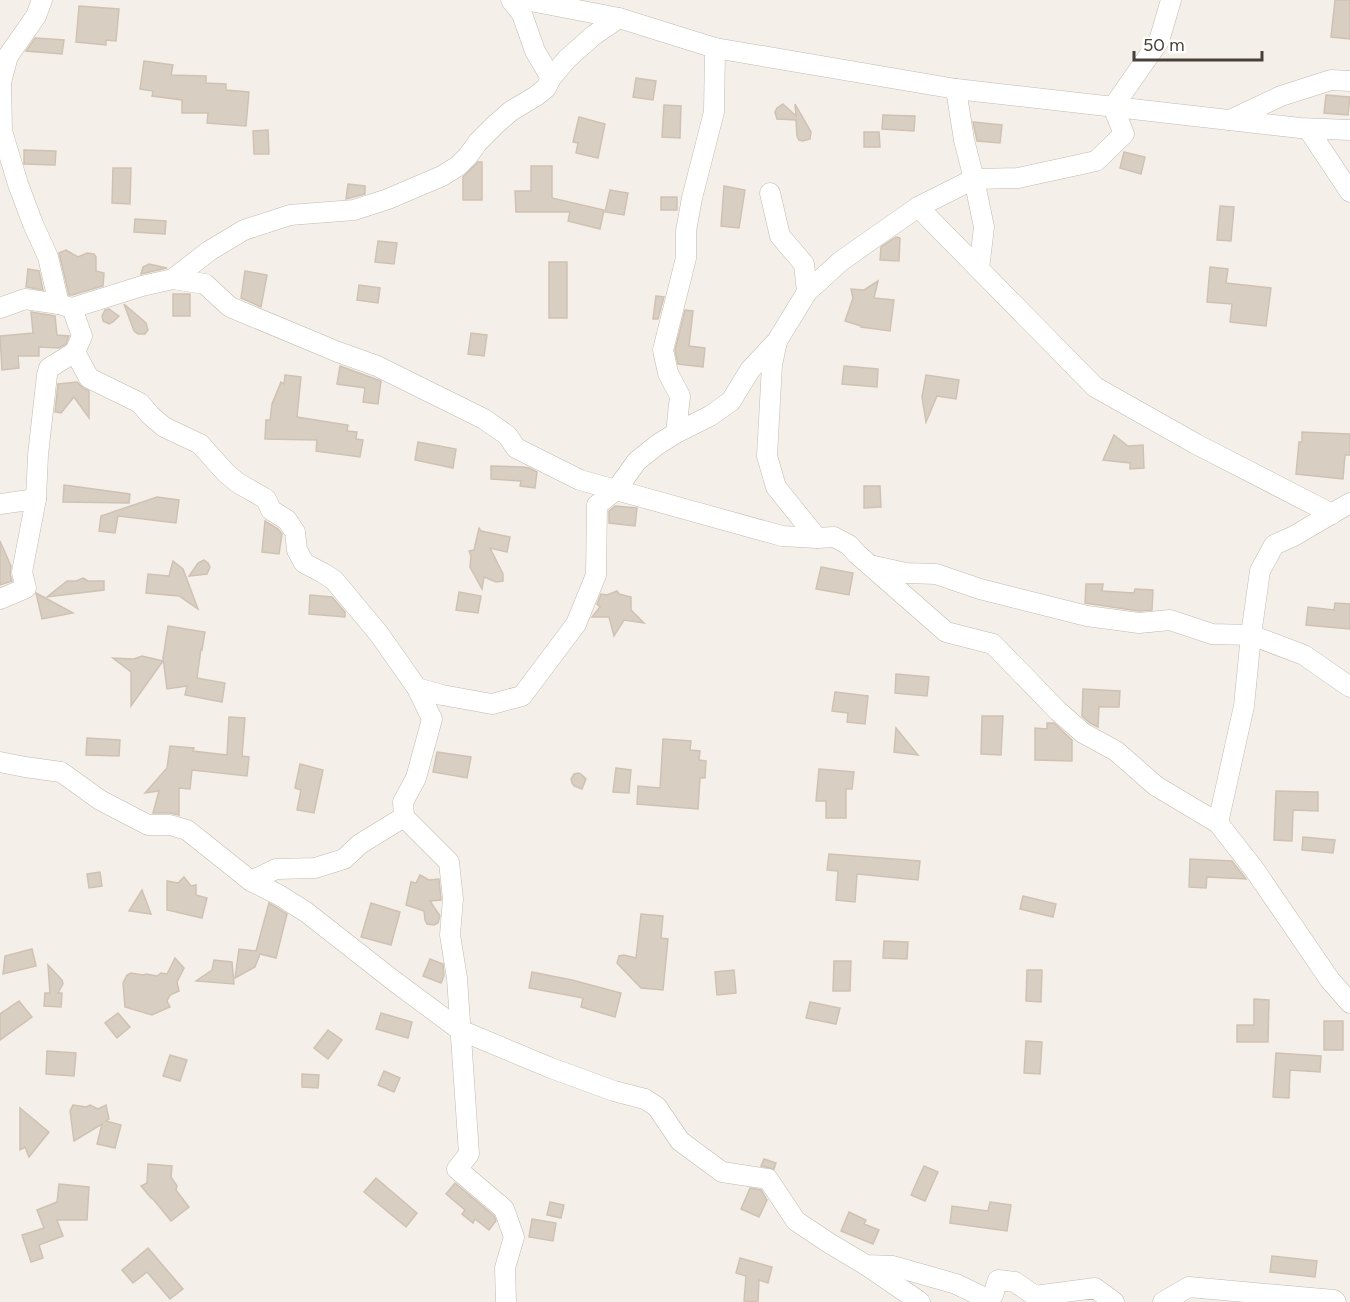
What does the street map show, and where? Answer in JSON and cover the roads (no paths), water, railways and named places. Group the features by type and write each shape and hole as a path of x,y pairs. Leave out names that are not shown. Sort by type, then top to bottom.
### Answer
{"street":[{"path":"0,599 26,588 22,572 36,499 39,443 49,368 75,352 82,336 65,306 48,257 33,224 2,131 1,82 8,56 36,16 42,0"},
{"path":"511,0 522,14 535,51 551,78"},
{"path":"525,0 619,18 715,48 956,89 1304,128 1350,130"},
{"path":"1113,107 1159,41 1171,0"},
{"path":"173,279 208,251 244,230 290,215 354,210 388,200 442,176 458,166 478,142 511,111 546,88 551,78 567,59 594,35 619,18"},
{"path":"675,433 680,396 668,373 663,350 686,258 688,220 714,112 715,48"},
{"path":"1230,120 1281,96 1331,80 1350,81"},
{"path":"956,89 964,140 984,226 979,269"},
{"path":"1281,96 1350,192"},
{"path":"417,688 492,704 522,696 576,624 596,575 597,505 616,490 637,461 675,433 710,417 731,401 750,370 777,341 807,292 841,261 918,207 974,178 1018,178 1096,160 1124,134 1113,107"},
{"path":"770,193 780,236 804,264 807,292"},
{"path":"918,207 1095,387 1196,444 1332,514"},
{"path":"0,308 25,299 65,306 173,279 205,284 230,307 377,366 484,419 507,435 516,448 580,480 782,536 834,537 849,545 946,632 993,644 1083,734 1116,751 1156,786 1218,823 1254,869 1330,980 1350,1003"},
{"path":"777,341 772,365 767,456 776,487 817,538"},
{"path":"75,352 89,378 140,403 164,427 200,444 226,474 266,499 271,510 287,520 295,532 297,550 304,563 323,573 339,586 379,633 417,688 432,719 416,778 403,802 404,817 449,862 453,899 450,935 458,978 469,1154 457,1169 504,1209 513,1238 505,1268 506,1302"},
{"path":"0,504 36,499"},
{"path":"1218,823 1244,706 1260,572 1274,545 1350,503"},
{"path":"872,566 906,573 936,574 980,590 1087,616 1139,623 1170,620 1212,634 1251,635 1304,655 1350,687"},
{"path":"0,762 61,772 100,800 148,825 170,825 187,830 251,881 306,912 393,981 460,1030 614,1091 645,1099 657,1107 680,1141 722,1172 768,1179 795,1221 920,1302"},
{"path":"251,881 276,869 315,868 344,859 360,843 404,817"},
{"path":"866,1265 893,1266 956,1284 985,1298 993,1295 998,1280 1015,1282 1035,1296 1095,1288 1114,1302"},
{"path":"1163,1302 1189,1287 1336,1302"}]}
